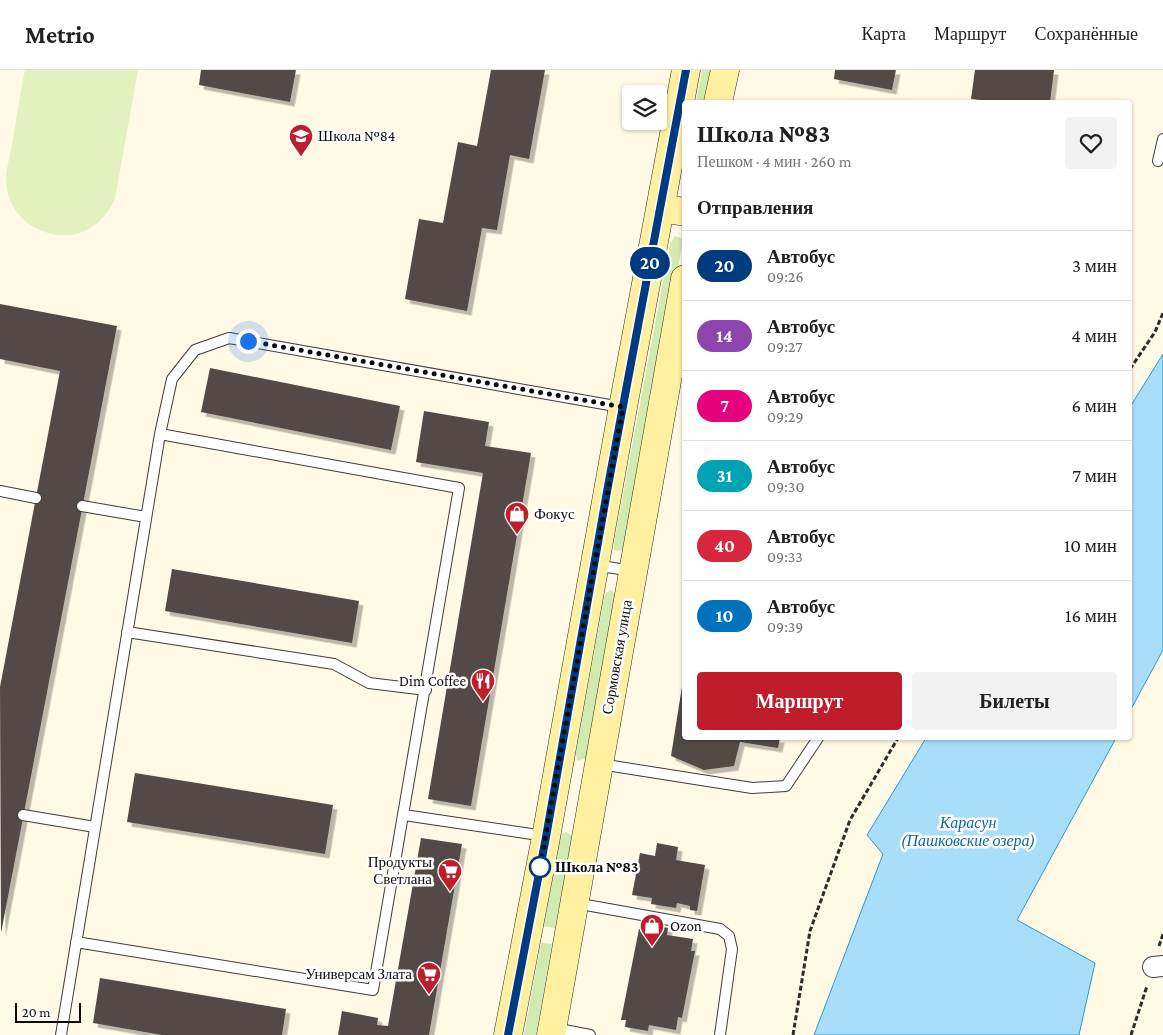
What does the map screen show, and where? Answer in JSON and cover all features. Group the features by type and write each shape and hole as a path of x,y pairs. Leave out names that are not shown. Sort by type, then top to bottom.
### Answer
{"main road":[{"path":"683,100 686,70"},
{"path":"718,100 725,70"},
{"path":"508,1035 546,837 623,407 673,210 682,113"},
{"name":"Сормовская улица","path":"551,1031 682,296"}],"lane":[{"path":"1158,161 1163,139"},
{"path":"61,1035 160,434 172,379 195,350 229,338 623,407"},
{"path":"76,942 373,990 460,488 160,434"},
{"path":"0,491 36,498"},
{"path":"82,506 146,517"},
{"path":"594,564 632,571"},
{"path":"127,632 334,664 369,683 426,690"},
{"path":"598,764 752,788 786,786 817,740"},
{"path":"23,815 95,827"},
{"path":"404,815 546,837"},
{"path":"574,903 720,929 729,936 732,949 720,1035"},
{"path":"551,1031 590,1035"}],"path":[{"path":"1132,366 1155,332 1163,313"},
{"path":"793,1035 810,931 850,820 897,740"}],"green space":[{"path":"25,70 138,70 115,199 97,223 77,234 59,235 39,230 22,218 10,201 6,185 6,174"},
{"path":"702,70 714,70 708,100 696,100"},
{"path":"675,236 682,240 625,549 619,551 614,550 614,543 670,244"},
{"path":"611,590 616,595 586,758 577,761 576,753 604,598 606,593"},
{"path":"566,832 572,836 555,928 544,926 558,841 560,835"},
{"path":"541,943 552,944 536,1035 524,1035"}],"water":[{"path":"1163,354 1163,650 1132,707 1132,404"},
{"name":"Карасун (Пашковские озера)","path":"925,740 1115,740 1017,920 1095,963 1079,1035 814,1035 883,854 867,835"}],"building":[{"path":"201,70 296,70 290,102 199,85"},
{"path":"491,70 545,70 529,159 510,155 497,230 482,228 467,311 405,299 419,219 443,223 458,142 477,146"},
{"path":"835,70 896,70 892,90 834,79"},
{"path":"975,70 1054,70 1050,100 971,99"},
{"path":"0,304 117,326 1,933 0,687 60,371 0,359"},
{"path":"210,368 400,406 391,450 201,412"},
{"path":"424,411 489,422 485,446 531,453 471,806 428,799 483,473 416,462"},
{"path":"172,569 359,601 352,643 165,611"},
{"path":"682,687 682,740 780,740 778,748 740,742 734,766 704,770 671,756"},
{"path":"135,773 333,805 325,854 127,822"},
{"path":"421,838 462,844 429,1035 338,1035 342,1011 378,1018 377,1025 388,1026"},
{"path":"657,843 678,847 676,860 705,865 697,911 690,910 690,906 677,903 676,908 651,904 652,898 632,895 640,853 655,856"},
{"path":"645,923 668,928 667,935 693,939 691,951 695,951 682,1018 678,1017 676,1030 649,1025 648,1031 625,1027 626,1020 621,1020 639,929 643,930"},
{"path":"100,978 286,1009 282,1035 162,1035 93,1023"}],"bus line":[{"name":"20","path":"508,1035 686,70"}],"place":[{"name":"Школа №84","path":"301,157"},
{"name":"Фокус","path":"517,535"},
{"name":"Dim Coffee","path":"483,702"},
{"name":"Школа №83","path":"540,867"},
{"name":"Продукты Светлана","path":"450,892"},
{"name":"Ozon","path":"652,947"},
{"name":"Универсам Злата","path":"429,995"}],"route":[{"path":"248,341 623,407 540,867"}]}
